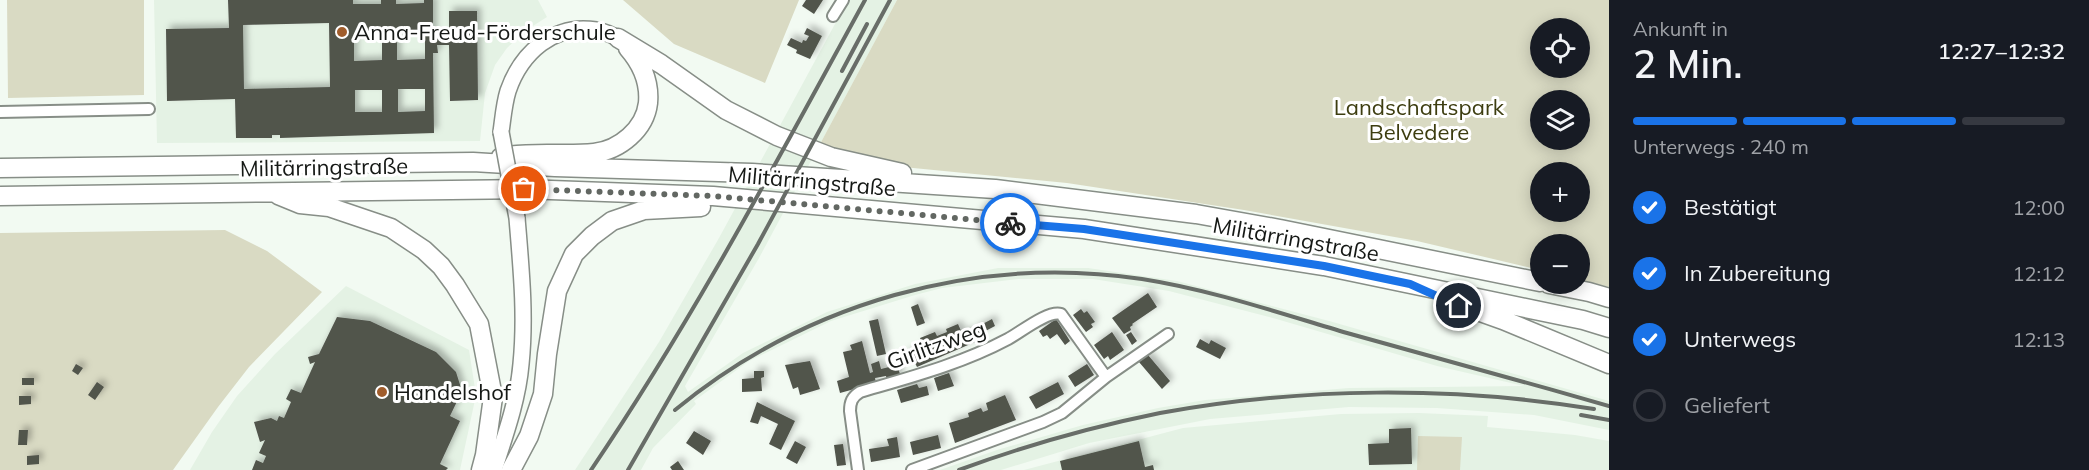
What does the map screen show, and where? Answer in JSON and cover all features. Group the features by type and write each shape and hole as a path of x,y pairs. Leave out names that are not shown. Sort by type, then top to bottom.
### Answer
{"highway":[{"path":"473,162 522,153 595,153 608,150 634,133 645,116 648,97 647,80 636,58 618,38"},
{"path":"618,38 661,64 726,110 777,136 831,156 893,172 995,189"},
{"name":"Militärringstraße","path":"0,168 473,162 566,168 752,173 995,189 1196,214 1530,280"},
{"name":"Militärringstraße","path":"0,196 524,189 713,196 1084,229 1313,264 1583,320 1609,328"},
{"path":"268,191 300,204 329,207 391,228 424,250 441,266 478,324 493,396 481,470"},
{"path":"511,470 529,436 543,394 557,291 574,254 592,237 612,221 644,210 687,207 814,206"},
{"path":"1410,284 1459,306 1503,320 1609,364"},
{"path":"1590,292 1609,297"}],"main road":[{"path":"494,470 511,419 521,366 524,305 517,218 501,132 508,90 519,67 538,45 559,32 597,30 618,38"}],"street":[{"path":"832,16 843,0"},
{"path":"0,112 149,109"},
{"name":"Girlitzweg","path":"858,470 850,411 850,403 854,396 860,392 951,366 1021,332 1051,313 1061,315 1106,377"},
{"path":"912,470 1052,417 1077,402 1106,377 1168,334"}],"shaded area":[{"path":"154,0 538,0 547,17 525,31 507,48 495,65 485,93 480,141 157,143"},
{"path":"848,0 897,0 759,258 685,386 688,392 743,353 827,312 915,284 998,268 1088,268 1177,281 1329,321 1609,401 1609,430 1534,415 1437,408 1349,407 1210,419 1089,443 1001,470 940,470 997,450 1083,425 1205,400 1349,388 1524,386 1437,366 1273,318 1169,291 1093,279 1019,279 942,288 831,321 749,361 694,401 696,404 653,448 641,470 575,470 659,342 719,238"},
{"name":"Handelshof","path":"346,286 469,350 476,395 460,470 190,470 212,432 237,396 275,354"},
{"path":"1419,413 1488,416 1487,427 1575,435 1609,441 1609,470 1024,470 1183,428 1341,414"}],"green space":[{"path":"7,0 144,0 144,95 8,98"},
{"path":"623,0 799,0 765,83 674,44"},
{"name":"Landschaftspark Belvedere","path":"897,0 1609,0 1609,287 1590,282 1590,234 1530,234 1530,268 1417,241 1244,210 1067,183 903,167 820,144"},
{"path":"225,230 267,251 322,292 249,367 173,470 0,470 0,233"},
{"path":"1418,436 1462,437 1460,470 1417,470"}],"building":[{"path":"228,0 353,0 353,4 381,4 381,0 396,0 396,4 424,3 424,0 433,0 433,39 449,38 449,11 477,11 478,100 450,101 449,45 437,45 438,53 433,53 434,133 280,138 280,135 272,135 272,138 236,138 235,99 167,101 166,29 229,28","holes":["329,23 330,87 244,89 243,25","354,33 382,33 382,60 354,61","397,33 425,33 425,59 397,60","398,89 425,89 425,111 398,112","355,90 382,90 382,112 355,112"]},
{"path":"806,0 823,0 814,14 802,6"},
{"path":"807,28 822,36 810,59 796,53 797,50 787,45 791,38 802,43 803,40 806,41 809,36 804,34"},
{"path":"1148,293 1157,307 1132,324 1131,330 1124,334 1112,318"},
{"path":"918,304 925,323 917,326 911,307"},
{"path":"1081,309 1084,313 1087,311 1095,322 1091,324 1093,327 1086,332 1073,315"},
{"name":"Handelshof","path":"337,317 370,321 436,352 456,372 462,391 450,416 460,421 440,464 448,468 446,470 252,470 256,460 263,463 266,456 259,453 265,440 260,442 254,422 271,418 277,421 279,416 284,418 291,402 286,399 291,389 301,393 315,362 310,364 308,357 319,354"},
{"path":"878,319 886,354 877,356 869,321"},
{"path":"992,319 995,326 976,336 973,329"},
{"path":"1056,319 1070,341 1065,345 1057,334 1050,339 1047,335 1043,337 1039,331"},
{"path":"958,324 962,333 970,330 975,342 917,367 915,363 909,365 904,354 924,347 920,338 935,332 937,336"},
{"path":"1112,332 1124,350 1110,360 1108,356 1104,359 1094,345"},
{"path":"1131,332 1137,341 1132,345 1126,335"},
{"path":"1200,339 1209,344 1211,340 1226,348 1220,359 1196,347"},
{"path":"862,341 870,373 873,372 871,364 879,361 881,369 897,365 901,377 887,381 886,376 875,378 876,383 840,393 837,381 849,377 843,352 852,350 850,345"},
{"path":"1148,355 1170,381 1162,389 1139,362"},
{"path":"810,361 820,389 800,395 798,387 793,389 785,365"},
{"path":"76,364 83,368 78,375 72,371"},
{"path":"1087,364 1094,375 1075,387 1068,376"},
{"path":"754,371 764,371 764,377 761,378 762,391 742,392 742,379 754,378"},
{"path":"949,373 954,386 938,391 934,378"},
{"path":"22,378 34,378 34,385 22,385"},
{"path":"97,382 104,387 95,400 88,395"},
{"path":"1058,382 1064,394 1036,409 1029,397"},
{"path":"917,384 919,388 927,386 929,395 901,403 897,390"},
{"path":"1005,395 1016,420 955,443 949,423 969,417 968,413 981,408 983,412 988,410 986,403"},
{"path":"19,396 31,396 31,404 19,405"},
{"path":"757,402 795,421 781,450 769,444 778,424 761,416 758,424 750,422"},
{"path":"1411,428 1412,464 1369,465 1368,444 1389,443 1389,429"},
{"path":"19,430 28,430 27,445 18,445"},
{"path":"694,431 711,441 703,455 686,443"},
{"path":"938,435 941,448 913,455 910,442"},
{"path":"897,437 900,457 871,462 869,449 889,446 887,439"},
{"path":"795,441 806,447 797,464 786,458"},
{"path":"1139,441 1145,467 1153,465 1154,470 1062,470 1060,461"},
{"path":"843,444 846,465 837,466 834,445"},
{"path":"39,455 39,464 27,465 27,456"},
{"path":"678,461 684,470 672,470 670,467"}],"railway":[{"path":"591,470 665,356 700,297 865,0"},
{"path":"628,470 758,244 890,0"},
{"path":"842,71 867,24"},
{"path":"675,410 726,373 779,341 836,315 895,295 955,281 1017,274 1079,273 1142,279 1220,296 1609,406"},
{"path":"959,470 1033,445 1109,424 1213,404 1267,398 1322,394 1431,393 1486,396 1594,409"},
{"path":"1581,415 1609,420"}],"way so far":[{"path":"524,189 713,196 1010,223"}],"place":[{"name":"Anna-Freud-Förderschule","path":"342,32"},
{"name":"Handelshof","path":"382,392"}],"route":[{"path":"1010,223 1084,229 1324,266 1410,284 1459,306"}]}
